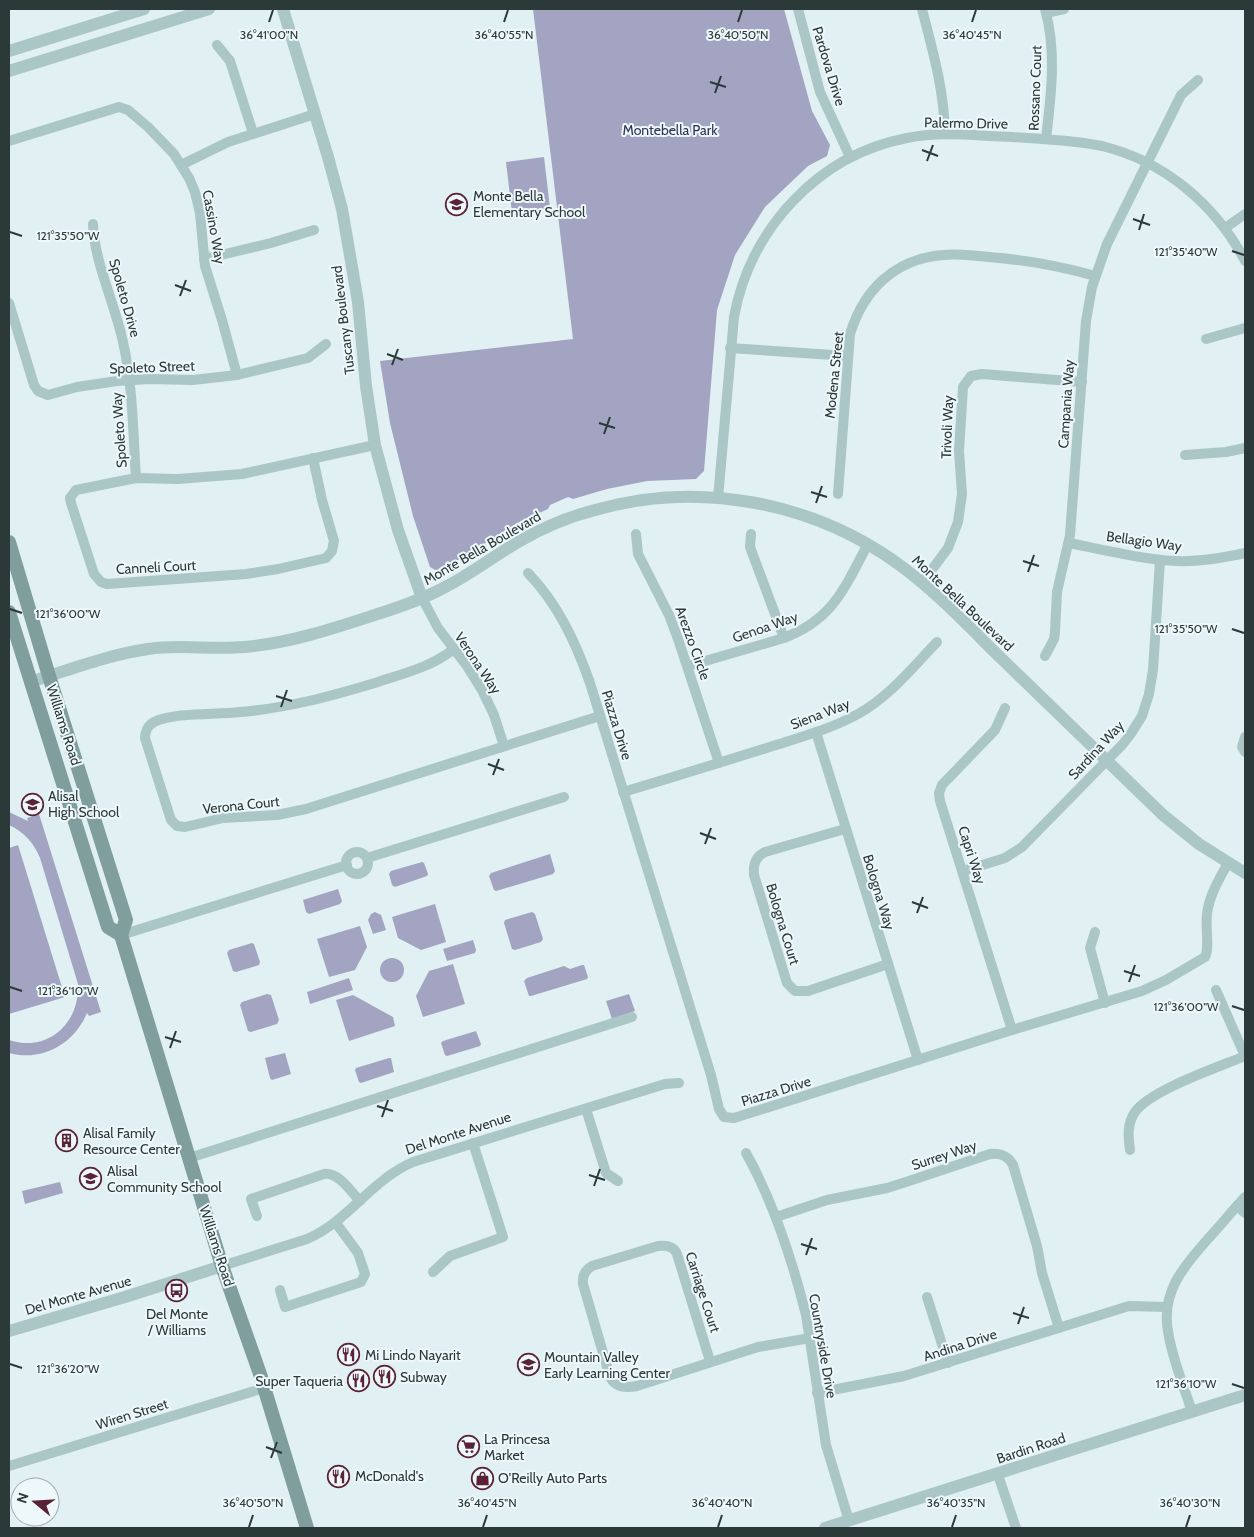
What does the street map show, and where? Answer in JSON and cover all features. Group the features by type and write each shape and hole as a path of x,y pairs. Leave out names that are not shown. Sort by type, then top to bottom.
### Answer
{"main road":[{"name":"Williams Road","path":"9,542 126,920 121,935 222,1266 264,1388 307,1528"},
{"name":"Williams Road","path":"9,612 108,927 121,935"}],"street":[{"path":"9,51 144,9"},
{"path":"9,71 208,9"},
{"name":"Tuscany Boulevard","path":"283,9 340,200 358,302 366,386 375,445 398,530 422,598"},
{"name":"Pardova Drive","path":"798,9 820,92 850,157"},
{"path":"922,9 939,75 944,106 945,134"},
{"path":"1045,11 1064,9"},
{"name":"Rossano Court","path":"1045,11 1052,58 1046,139"},
{"path":"217,45 230,61 253,133"},
{"name":"Campania Way","path":"1044,656 1054,639 1058,585 1069,543 1088,308 1095,276 1107,244 1182,94 1198,80"},
{"name":"Cassino Way","path":"9,141 118,107 128,110 148,127 174,154 189,178 198,202 204,259 237,375"},
{"path":"181,165 253,133 315,114"},
{"name":"Palermo Drive","path":"718,498 734,312 742,283 769,229 790,203 816,179 850,157 906,138 945,134 1046,139 1103,147 1147,163 1183,186 1225,228 1245,261"},
{"path":"1225,228 1245,214"},
{"name":"Spoleto Drive","path":"93,224 94,240 128,361 129,380"},
{"path":"204,259 271,243 314,230"},
{"name":"Modena Street","path":"838,494 850,334 864,300 880,282 901,266 921,258 945,254 1049,264 1095,276"},
{"name":"Spoleto Street","path":"9,303 34,385 41,393 52,395 95,383 129,380 193,380 237,375 308,358 326,344"},
{"path":"1206,339 1245,328"},
{"path":"730,348 848,356"},
{"name":"Trivoli Way","path":"922,583 948,548 958,522 962,494 959,438 963,387 968,378 976,374 982,374 1082,382"},
{"name":"Spoleto Way","path":"129,380 136,478"},
{"name":"Canneli Court","path":"314,458 322,500 334,541 332,551 326,558 246,574 117,583 102,582 94,574 70,498 81,488 136,478 178,479 242,474 314,458 375,445"},
{"path":"1185,455 1226,452 1245,448"},
{"name":"Monte Bella Boulevard","path":"30,682 101,659 149,648 243,647 286,640 352,622 422,598 463,577 528,536 566,519 597,509 645,500 680,497 718,498 764,504 837,528 890,558 922,583 1180,830 1228,863 1245,872"},
{"name":"Arezzo Circle","path":"636,534 638,554 669,615 688,666 719,763"},
{"path":"752,534 750,547 784,638"},
{"name":"Bellagio Way","path":"1069,543 1160,560 1207,560 1245,553"},
{"name":"Genoa Way","path":"688,666 784,638 806,628 828,611 868,544"},
{"name":"Sardina Way","path":"963,871 1005,858 1022,847 1122,745 1137,725 1150,694 1160,560"},
{"name":"Piazza Drive","path":"528,573 549,597 583,664 711,1075 719,1109 724,1117 734,1118 1012,1030 1105,1003 1153,986 1205,957 1208,947 1206,930 1208,907 1214,890 1228,863"},
{"name":"Verona Way","path":"422,598 438,628 482,690 494,715 504,746"},
{"name":"Siena Way","path":"623,792 816,732 859,714 878,700 937,642"},
{"name":"Verona Court","path":"454,649 442,658 421,668 314,701 264,710 188,715 153,722 147,729 145,738 171,820 177,826 185,828 222,818 287,814 600,716"},
{"name":"Capri Way","path":"1005,708 994,730 946,781 939,793 1012,1030"},
{"name":"Bologna Way","path":"816,732 918,1060"},
{"path":"1245,737 1242,747 1245,752"},
{"path":"367,858 564,797"},
{"name":"Bologna Court","path":"845,828 765,852 755,862 754,875 786,983 795,991 808,991 888,964"},
{"path":"356,852 362,853 367,858 368,865 366,869 359,874 349,870 347,865 349,856 356,852"},
{"path":"121,935 347,865"},
{"path":"1095,932 1090,948 1105,1003"},
{"path":"1130,1150 1128,1128 1134,1113 1144,1103 1160,1092 1245,1056 1216,990"},
{"path":"189,1158 632,1017"},
{"name":"Del Monte Avenue","path":"9,1331 125,1297 320,1234 336,1223 380,1182 401,1167 665,1084 679,1084"},
{"path":"586,1109 606,1173 618,1182"},
{"path":"432,1272 450,1256 503,1237 473,1143"},
{"name":"Countryside Drive","path":"746,1153 763,1184 776,1217 801,1294 810,1338 826,1445 849,1521"},
{"name":"Surrey Way","path":"776,1217 827,1200 910,1181 990,1154 1001,1155 1010,1160 1013,1166 1059,1328"},
{"path":"257,1216 251,1199 329,1173 336,1177 360,1201"},
{"path":"1192,1412 1170,1340 1167,1308 1173,1285 1182,1270 1241,1209 1245,1197"},
{"path":"280,1290 285,1307 361,1282 365,1274 358,1253 336,1223"},
{"name":"Carriage Court","path":"666,1245 673,1248 677,1254 710,1361 630,1388 616,1384 610,1377 583,1284 584,1274 592,1266 658,1246 666,1245"},
{"path":"927,1297 948,1364"},
{"name":"Andina Drive","path":"817,1393 890,1380 948,1364 1129,1306 1167,1308"},
{"path":"710,1361 765,1346 810,1338"},
{"name":"Wiren Street","path":"9,1466 264,1388"},
{"name":"Bardin Road","path":"825,1528 998,1475 1245,1395"},
{"path":"998,1475 1016,1528"}],"green space":[{"name":"Montebella Park","path":"533,9 784,9 812,111 830,145 827,156 808,166 765,207 735,255 717,310 704,471 696,479 647,481 607,489 573,499 568,497 550,505 548,509 517,523 439,572 430,567 413,516 390,423 380,361 573,339"},
{"path":"544,157 550,208 512,213 506,162"},
{"path":"9,812 28,821 27,818 39,814 101,1012 89,1016 87,1013 74,1034 65,1042 56,1048 33,1055 9,1053 9,1040 23,1043 37,1042 59,1032 74,1011 78,984 40,858 28,838 9,825"},
{"path":"18,845 65,997 9,1014 9,848"},
{"path":"550,854 555,871 553,874 494,890 489,876 491,873"},
{"path":"422,862 428,874 427,876 395,887 392,885 389,874 391,871"},
{"path":"338,889 342,901 340,904 309,914 306,912 303,900"},
{"path":"435,904 446,942 421,950 398,938 392,917"},
{"path":"375,912 381,915 386,930 373,934 368,920 371,914"},
{"path":"532,912 535,914 543,939 541,942 515,950 512,949 504,923 505,920"},
{"path":"360,926 367,947 355,970 329,977 317,939"},
{"path":"473,940 475,953 447,961 443,949"},
{"path":"252,943 260,962 259,965 236,972 233,971 227,953 229,950"},
{"path":"392,958 397,959 403,965 403,975 397,981 392,982 387,981 381,975 380,970 381,965 387,959"},
{"path":"453,964 465,1004 423,1017 416,996 429,971"},
{"path":"584,965 587,979 529,996 524,981 527,978 564,966 570,969"},
{"path":"349,978 353,990 310,1004 307,992"},
{"path":"267,994 271,995 279,1020 277,1024 251,1032 248,1031 240,1005 242,1002"},
{"path":"629,994 635,1011 612,1019 606,1001"},
{"path":"353,995 393,1017 395,1026 349,1041 336,1000"},
{"path":"476,1031 480,1046 445,1055 441,1043 443,1041"},
{"path":"285,1053 291,1074 272,1080 265,1058"},
{"path":"391,1058 394,1072 361,1083 359,1082 356,1068"},
{"path":"60,1182 63,1193 25,1204 22,1191"}],"place":[{"name":"Monte Bella Elementary School","path":"457,204"},
{"name":"Alisal High School","path":"32,804"},
{"name":"Alisal Family Resource Center","path":"67,1141"},
{"name":"Alisal Community School","path":"91,1179"},
{"name":"Del Monte / Williams","path":"177,1291"},
{"name":"Mi Lindo Nayarit","path":"349,1355"},
{"name":"Mountain Valley Early Learning Center","path":"528,1365"},
{"name":"Subway","path":"384,1377"},
{"name":"Super Taqueria","path":"359,1381"},
{"name":"La Princesa Market","path":"468,1447"},
{"name":"McDonald's","path":"339,1476"},
{"name":"O'Reilly Auto Parts","path":"482,1478"}]}
